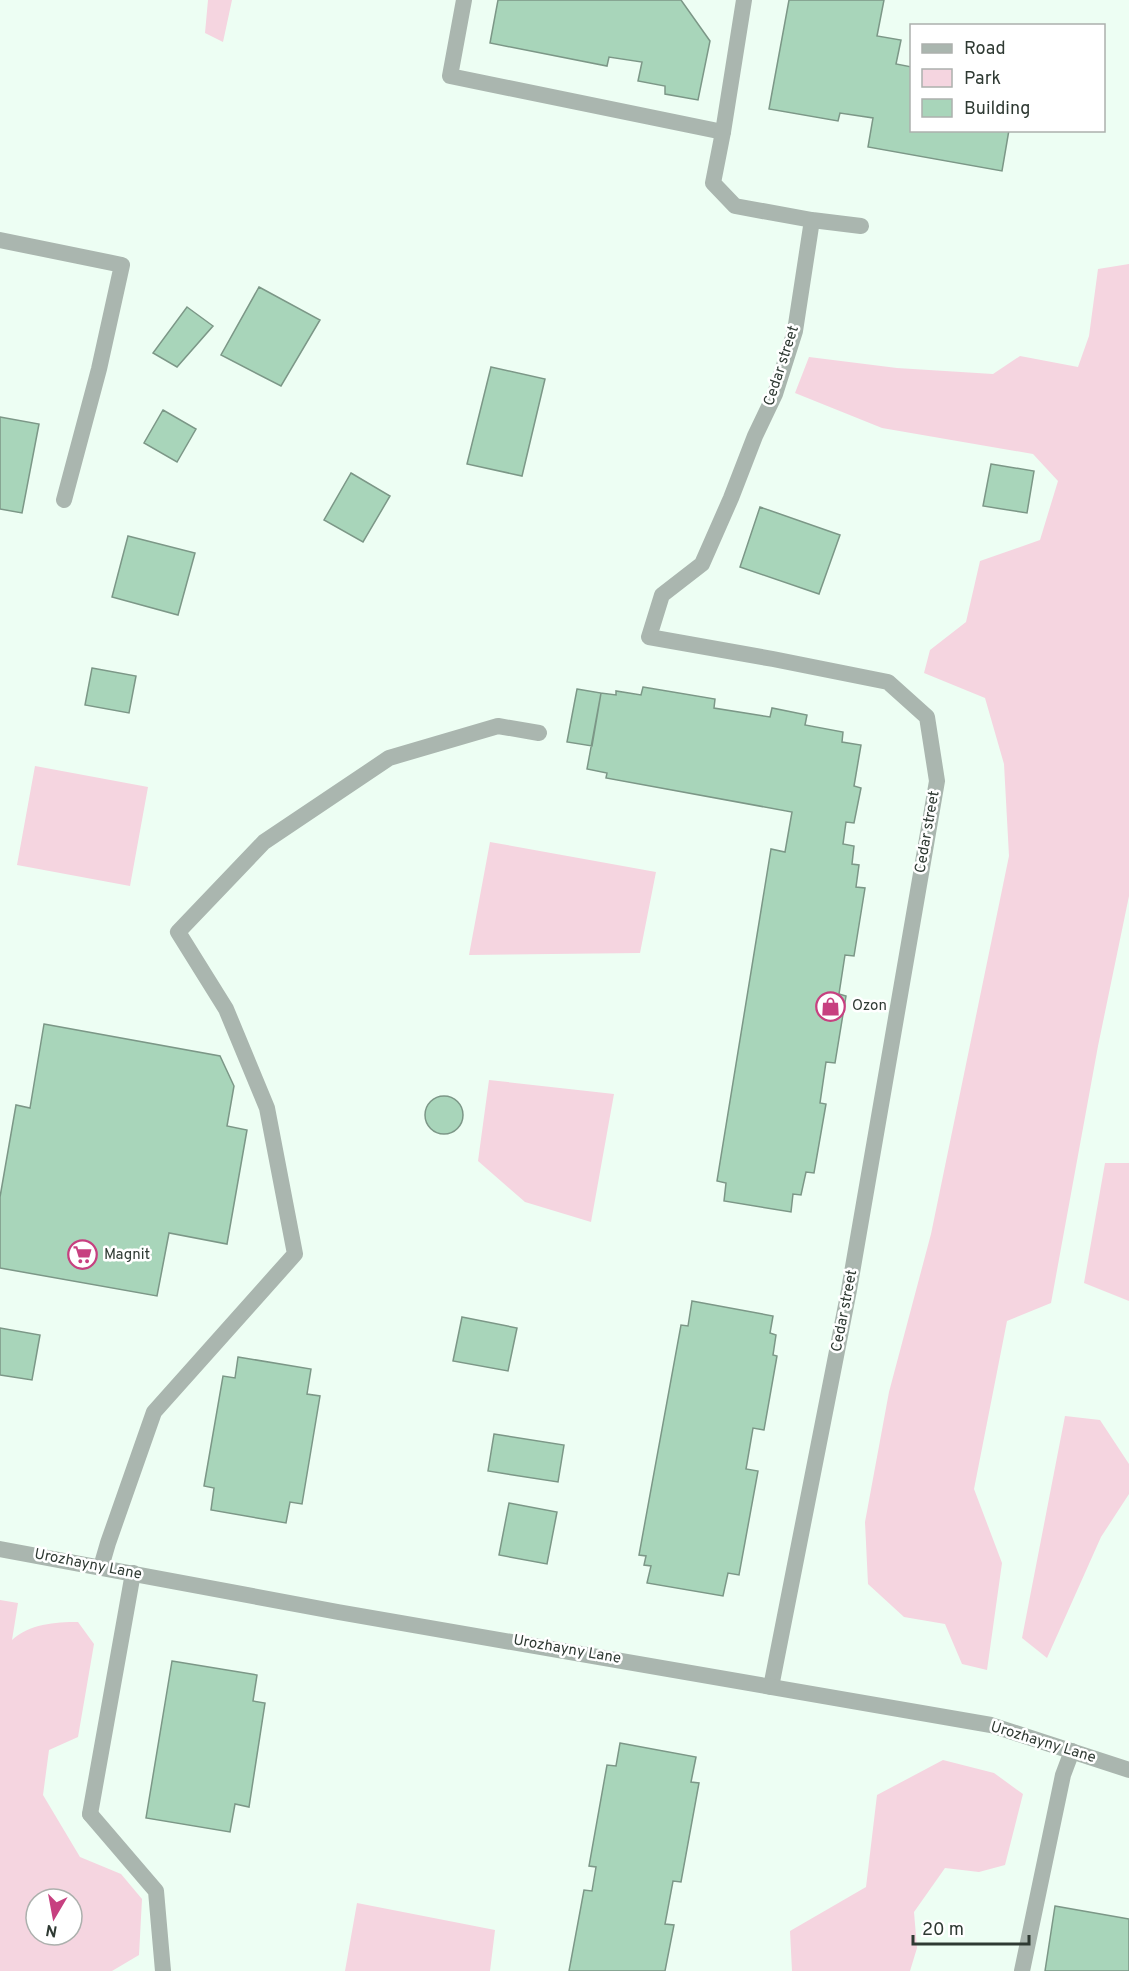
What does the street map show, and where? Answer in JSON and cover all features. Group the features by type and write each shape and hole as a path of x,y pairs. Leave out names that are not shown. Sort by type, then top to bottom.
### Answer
{"street":[{"path":"464,0 450,76 723,132"},
{"path":"744,0 713,183 735,206 861,226"},
{"name":"Cedar street","path":"771,1687 849,1290 937,781 927,717 888,682 649,637 662,595 702,564 755,436 775,394 795,331 812,220"},
{"path":"0,240 122,265 99,369 64,500"},
{"path":"101,1567 154,1412 295,1254 267,1108 226,1009 178,932 264,842 389,758 498,726 539,733"},
{"name":"Urozhayny Lane","path":"0,1549 338,1612 990,1725 1129,1770"},
{"path":"133,1574 90,1814 156,1891 163,1971"},
{"path":"1022,1971 1063,1775 1071,1751"}],"green space":[{"path":"208,0 232,0 223,42 205,33"},
{"path":"1129,264 1129,896 1098,1046 1051,1303 1007,1321 974,1489 1002,1563 987,1670 962,1664 945,1624 904,1617 868,1584 865,1522 889,1392 931,1234 1009,856 1004,764 985,698 924,673 930,650 966,622 980,561 1040,540 1058,481 1033,454 882,428 795,393 809,357 897,368 993,374 1020,356 1078,367 1089,336 1098,269"},
{"path":"35,766 148,787 130,886 17,865"},
{"path":"490,842 656,872 640,953 469,955"},
{"path":"489,1080 614,1094 591,1222 525,1202 478,1161"},
{"path":"1105,1163 1129,1163 1129,1301 1084,1283"},
{"path":"1065,1416 1100,1420 1129,1464 1129,1494 1101,1537 1047,1658 1022,1638"},
{"path":"0,1600 18,1603 12,1640 34,1627 51,1623 78,1622 94,1644 78,1737 49,1750 43,1795 80,1857 121,1874 142,1899 139,1955 112,1971 0,1971"},
{"path":"943,1760 994,1773 1023,1794 1005,1865 979,1872 945,1868 914,1912 917,1948 910,1971 792,1971 790,1931 866,1887 877,1795"},
{"path":"357,1903 495,1930 490,1971 345,1971"}],"building":[{"path":"498,0 681,0 710,41 698,100 665,94 665,86 638,81 642,62 609,57 607,66 490,43"},
{"path":"789,0 884,0 877,36 901,40 896,64 910,67 910,132 1009,132 1002,171 868,147 873,118 840,113 838,121 769,109"},
{"path":"259,287 320,320 281,386 221,355"},
{"path":"187,307 213,326 177,367 153,353"},
{"path":"491,367 545,379 522,476 467,464"},
{"path":"163,410 196,429 177,462 144,443"},
{"path":"0,417 39,424 22,513 0,509"},
{"path":"991,464 1034,471 1027,513 983,506"},
{"path":"351,473 390,496 363,542 324,520"},
{"path":"760,507 840,535 819,594 740,567"},
{"path":"128,536 195,553 178,615 112,597"},
{"path":"92,668 136,676 129,713 85,705"},
{"path":"643,687 715,699 714,708 770,717 772,708 807,715 805,725 843,732 842,742 861,745 854,786 861,788 854,823 846,822 843,844 854,846 852,864 859,865 856,887 865,888 854,956 845,955 839,994 846,996 835,1063 826,1062 820,1103 826,1104 814,1173 806,1172 801,1195 793,1194 791,1212 724,1201 726,1183 717,1181 771,849 785,852 792,812 606,778 607,773 587,769 601,693 616,695 616,691 641,695"},
{"path":"577,689 601,693 592,746 567,742"},
{"path":"44,1024 220,1056 234,1086 227,1126 247,1130 227,1244 169,1233 157,1296 0,1268 0,1197 16,1105 30,1108"},
{"path":"444,1096 458,1101 463,1115 458,1129 444,1134 430,1129 425,1115 430,1101"},
{"path":"692,1301 773,1316 770,1333 776,1335 773,1355 777,1356 764,1430 753,1428 746,1469 758,1471 739,1575 728,1573 723,1596 647,1583 651,1566 644,1565 646,1556 639,1555 681,1325 688,1326"},
{"path":"462,1317 517,1328 508,1371 453,1361"},
{"path":"0,1328 40,1335 32,1380 0,1375"},
{"path":"238,1357 311,1369 307,1394 320,1396 302,1504 290,1502 286,1523 211,1510 214,1488 204,1486 223,1376 235,1378"},
{"path":"494,1434 564,1445 558,1482 488,1471"},
{"path":"509,1503 557,1512 547,1564 499,1555"},
{"path":"172,1661 257,1675 253,1701 265,1703 249,1807 235,1804 230,1832 146,1818"},
{"path":"620,1743 696,1757 691,1782 699,1783 681,1882 673,1881 665,1924 674,1925 665,1971 569,1971 584,1890 592,1891 596,1867 589,1866 607,1765 616,1766"},
{"path":"1055,1906 1129,1919 1129,1971 1045,1971"}],"place":[{"name":"Ozon","path":"831,1006"},
{"name":"Magnit","path":"83,1255"}]}
